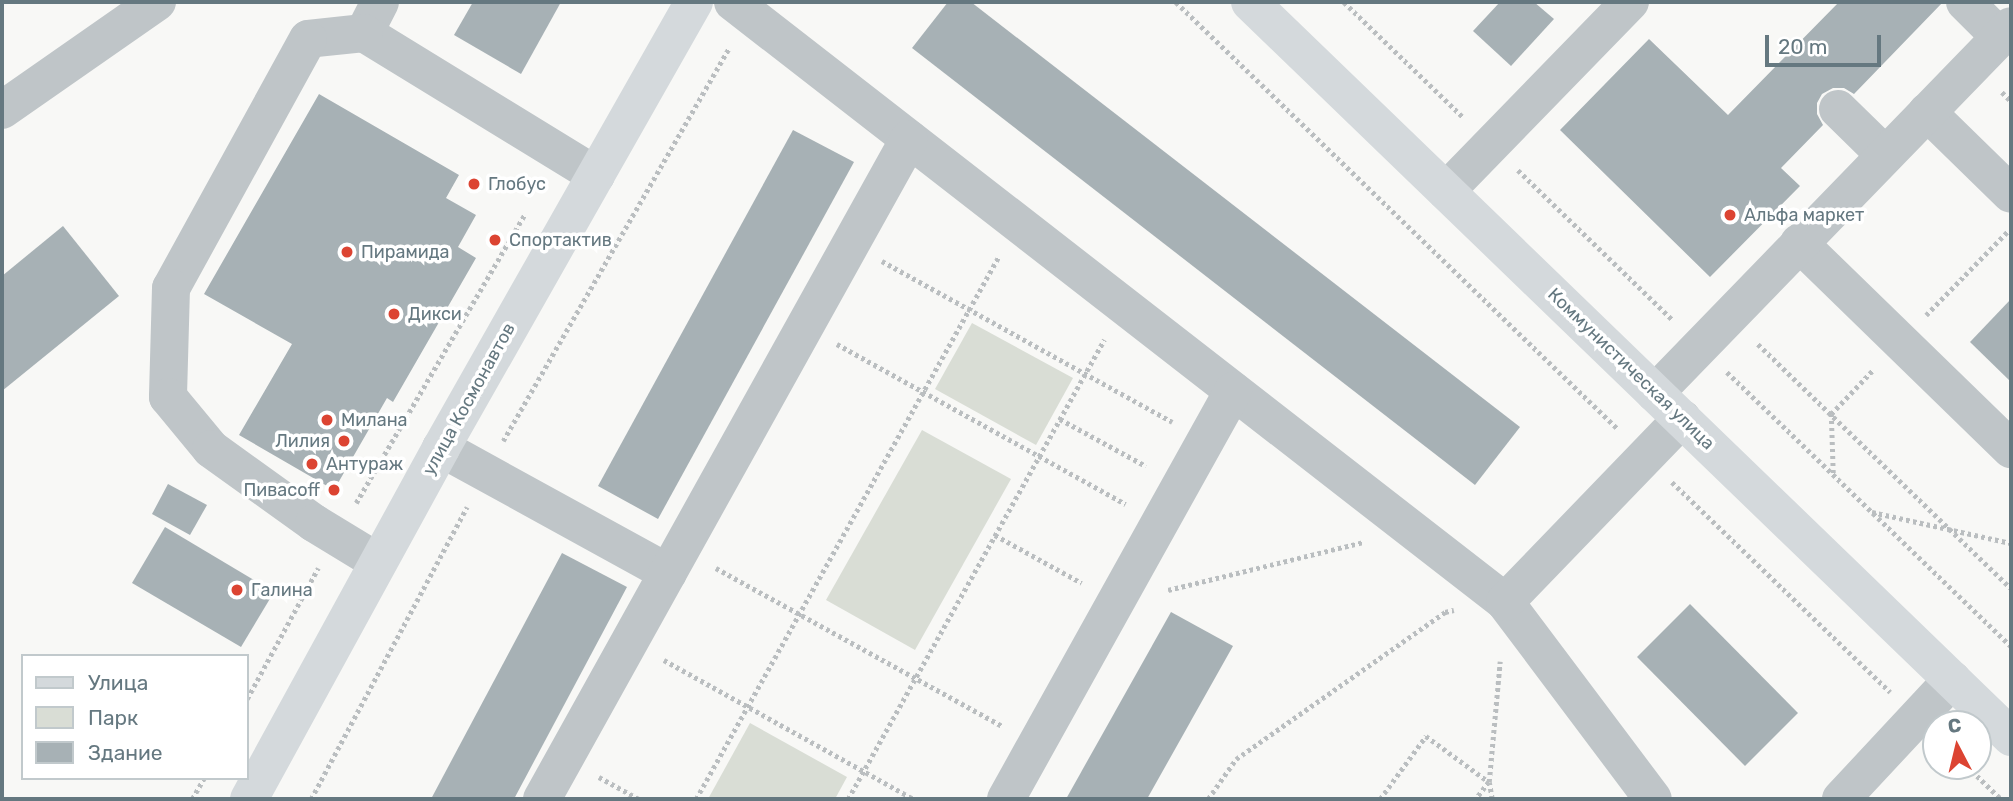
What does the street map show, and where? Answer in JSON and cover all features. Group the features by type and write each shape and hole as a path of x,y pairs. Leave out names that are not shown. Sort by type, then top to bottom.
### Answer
{"main road":[{"name":"улица Космонавтов","path":"248,799 441,448 694,2"},
{"name":"Коммунистическая улица","path":"1250,2 1952,680 2007,724"}],"street":[{"path":"2,110 157,2"},
{"path":"1446,191 1630,2"},
{"path":"1655,393 2006,31 1965,2"},
{"path":"741,8 1505,602 1653,799"},
{"path":"378,562 211,449 168,397 171,288 308,39 372,17 596,175"},
{"path":"1838,109 1885,155"},
{"path":"1927,112 2011,194"},
{"path":"542,799 909,139"},
{"path":"1799,243 2011,449"},
{"path":"1006,799 1233,391"},
{"path":"1505,602 1682,419"},
{"path":"441,448 675,561"},
{"path":"1841,799 1952,680"}],"path":[{"path":"1176,2 1916,718"},
{"path":"311,799 486,472 741,8"},
{"path":"248,697 336,536 530,206"},
{"path":"696,799 1017,223"},
{"path":"851,244 1206,440"},
{"path":"848,799 1123,305"},
{"path":"1729,316 2011,589"},
{"path":"805,326 1160,523"},
{"path":"1831,414 1833,474"},
{"path":"1060,419 1181,485"},
{"path":"1871,511 2011,543"},
{"path":"995,535 1116,602 1412,530"},
{"path":"675,561 799,614 1036,745"},
{"path":"1208,799 1236,759 1445,612 1505,602 1489,782 1492,799"},
{"path":"630,641 914,799"},
{"path":"1380,799 1426,736 1489,782"},
{"path":"565,758 639,799"},
{"path":"192,799 203,780"},
{"path":"1981,780 2001,799"},
{"path":"1476,799 1489,782"}],"green space":[{"path":"972,323 1073,378 1036,445 935,389"},
{"path":"922,430 1011,479 915,650 826,600"},
{"path":"750,723 847,777 835,799 708,799"}],"building":[{"path":"473,2 561,2 521,74 454,35"},
{"path":"948,2 971,2 1520,427 1475,485 912,48"},
{"path":"1500,2 1534,2 1554,19 1511,66 1473,31"},
{"path":"1839,2 1943,2 1854,94 1844,88 1833,88 1822,94 1817,103 1817,114 1823,125 1781,168 1800,186 1710,277 1560,130 1649,39 1728,115"},
{"name":"Пирамида","path":"319,94 459,175 446,198 476,215 458,247 476,258 393,402 387,398 334,490 239,435 292,344 204,294"},
{"path":"793,130 854,162 658,519 598,486"},
{"path":"63,226 119,296 2,391 2,276"},
{"path":"2011,299 2011,382 1970,342"},
{"path":"168,484 207,505 190,535 152,514"},
{"path":"165,527 274,592 241,647 132,583"},
{"path":"562,553 627,587 514,799 431,799"},
{"path":"1690,604 1798,713 1745,766 1637,657"},
{"path":"1171,612 1233,646 1147,799 1066,799"}],"place":[{"name":"Глобус","path":"474,184"},
{"name":"Альфа маркет","path":"1730,215"},
{"name":"Спортактив","path":"495,240"},
{"name":"Пирамида","path":"347,252"},
{"name":"Дикси","path":"394,314"},
{"name":"Милана","path":"327,420"},
{"name":"Лилия","path":"344,441"},
{"name":"Антураж","path":"312,464"},
{"name":"Пивасоff","path":"334,490"},
{"name":"Галина","path":"237,590"}]}
